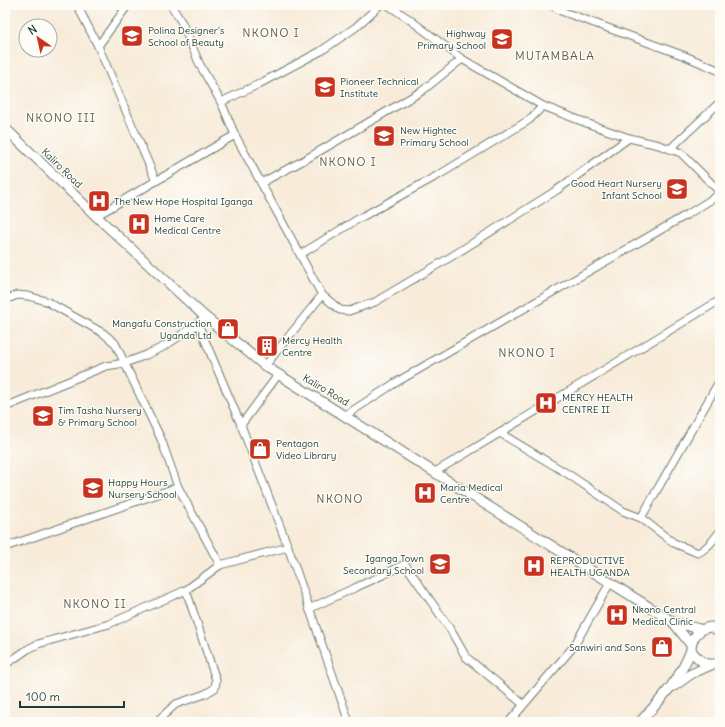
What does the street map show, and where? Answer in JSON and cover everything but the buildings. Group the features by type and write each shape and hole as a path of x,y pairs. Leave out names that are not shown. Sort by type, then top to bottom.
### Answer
{"main road":[{"name":"Kaliro Road","path":"5,128 96,216 203,315 265,366 346,415 673,622 700,630"},
{"name":"Kaliro Road","path":"673,622 703,663 717,664"},
{"path":"640,722 670,689 684,667 694,638 700,630 720,623"},
{"path":"711,627 720,632"},
{"path":"670,689 691,674 717,664"}],"street":[{"path":"77,5 98,46 156,181"},
{"path":"98,46 128,5"},
{"path":"172,5 182,23 200,66 221,102 235,135 322,295 340,310 349,311 375,302 449,258 557,190 628,138"},
{"path":"221,102 257,85 321,51 356,27 380,5"},
{"path":"346,415 395,383 668,225 720,193 681,153 659,145 628,138 543,106 462,59 388,5"},
{"path":"552,5 561,12 685,56 720,71"},
{"path":"262,183 422,91 462,59"},
{"path":"670,149 720,102"},
{"path":"301,254 358,219 530,120 543,106"},
{"path":"96,216 235,135"},
{"path":"265,366 322,295"},
{"path":"5,300 17,296 28,296 46,301 103,333 115,343 161,439 178,487 220,566"},
{"path":"435,472 719,303"},
{"path":"5,407 106,366 146,355 163,347 198,324 203,315"},
{"path":"198,324 241,425 288,547 349,722"},
{"path":"241,425 278,375"},
{"path":"641,518 720,380"},
{"path":"500,432 568,474 622,511 641,518 674,543 698,553 713,541 720,530"},
{"path":"5,547 178,487"},
{"path":"5,665 38,644 109,624 186,590 220,566 288,547"},
{"path":"309,609 332,597 377,579 405,564 450,629 466,657 523,704"},
{"path":"509,722 574,646 610,583"},
{"path":"156,722 176,704 205,694 215,688 216,680 186,590"}],"place":[{"name":"Polina Designer's School of Beauty","path":"132,36"},
{"name":"Highway Primary School","path":"502,39"},
{"name":"Pioneer Technical Institute","path":"325,87"},
{"name":"New Hightec Primary School","path":"384,136"},
{"name":"Good Heart Nursery Infant School","path":"677,189"},
{"name":"The New Hope Hospital Iganga","path":"99,201"},
{"name":"Home Care Medical Centre","path":"139,224"},
{"name":"Mangafu Construction Uganda Ltd","path":"228,329"},
{"name":"Mercy Health Centre","path":"267,346"},
{"name":"MERCY HEALTH CENTRE II","path":"546,403"},
{"name":"Tim Tasha Nursery & Primary School","path":"43,416"},
{"name":"Pentagon Video Library","path":"260,449"},
{"name":"Happy Hours Nursery School","path":"93,488"},
{"name":"Maria Medical Centre","path":"425,493"},
{"name":"Iganga Town Secondary School","path":"440,564"},
{"name":"REPRODUCTIVE HEALTH UGANDA","path":"534,566"},
{"name":"Nkono Central Medical Clinic","path":"617,615"},
{"name":"Sanwiri and Sons","path":"662,647"}],"district":[{"name":"NKONO I","path":"271,32"},
{"name":"MUTAMBALA","path":"555,55"},
{"name":"NKONO III","path":"61,117"},
{"name":"NKONO I","path":"348,161"},
{"name":"NKONO I","path":"527,352"},
{"name":"NKONO","path":"340,498"},
{"name":"NKONO II","path":"95,603"}]}
